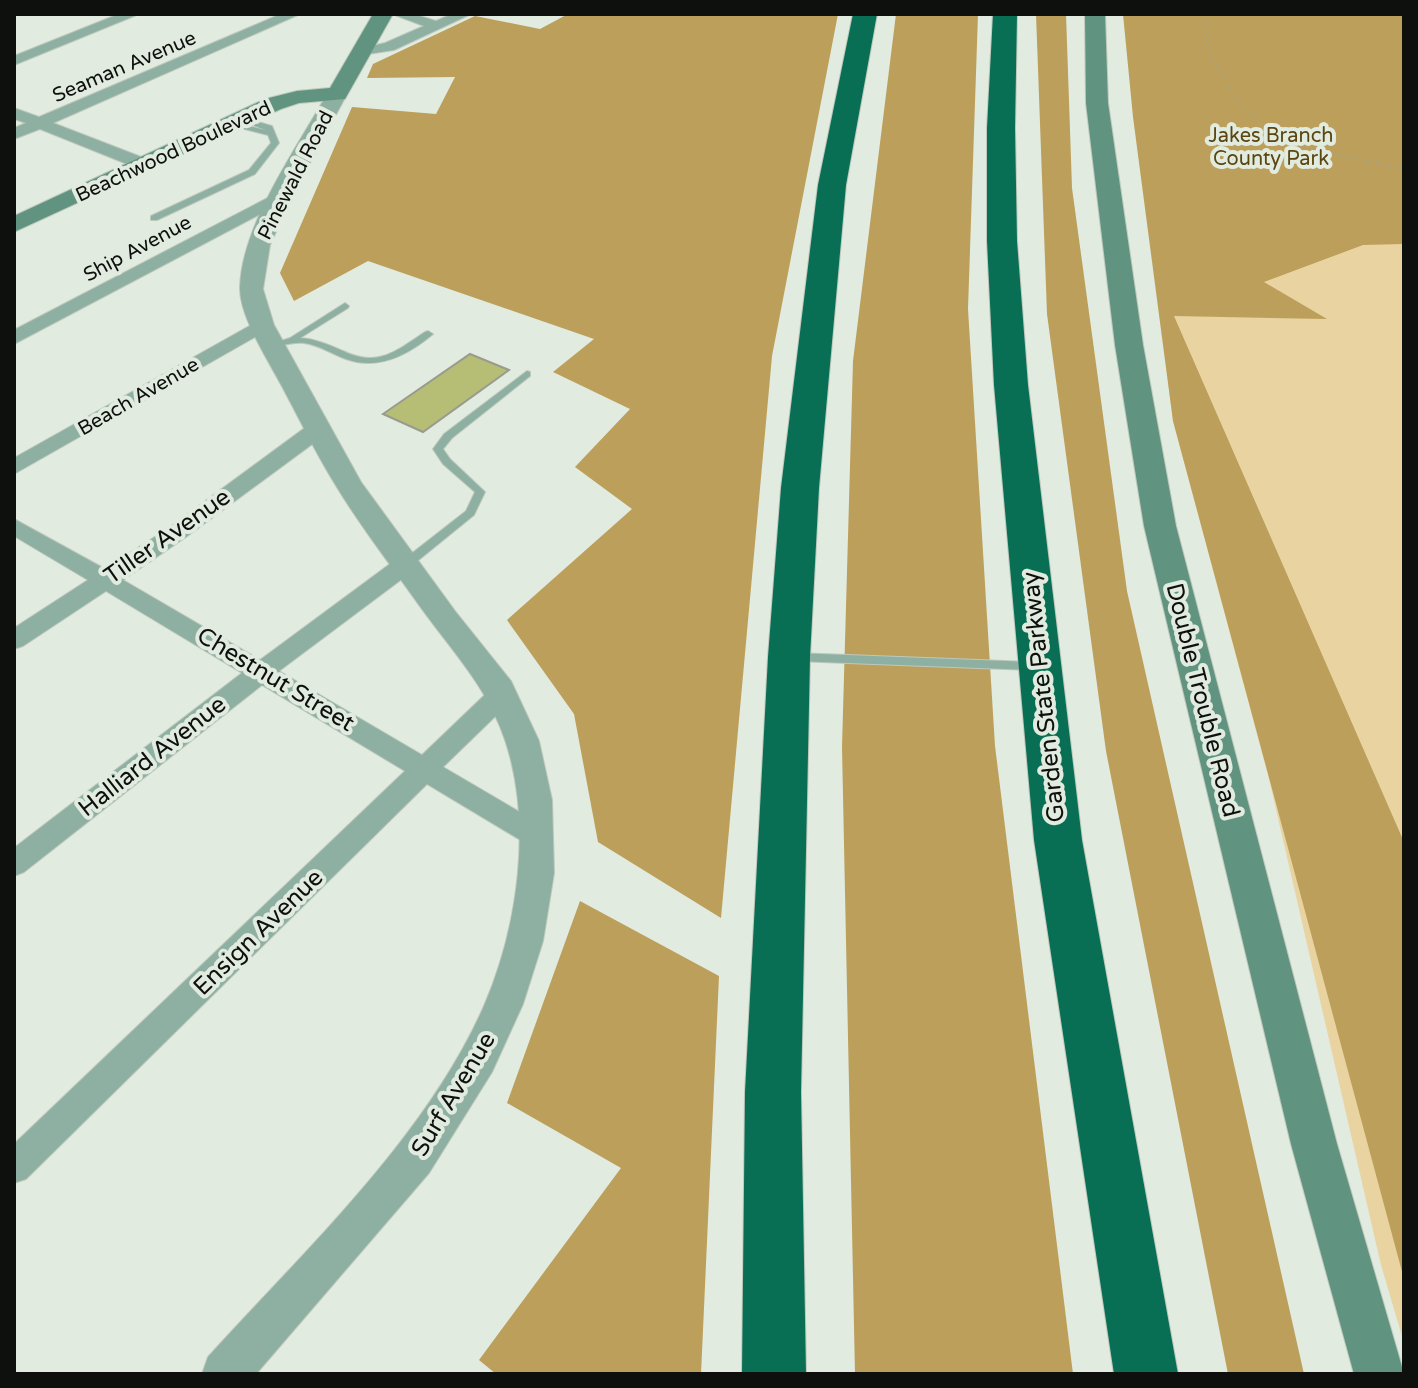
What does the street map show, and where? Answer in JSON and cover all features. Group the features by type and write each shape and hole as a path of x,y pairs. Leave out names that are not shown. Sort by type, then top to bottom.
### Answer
{"highway":[{"path":"774,1374 773,1092 789,657 800,488 832,185 865,14"},
{"name":"Garden State Parkway","path":"1005,14 1001,128 1002,241 1011,385 1058,840 1146,1374"}],"main road":[{"name":"Pinewald Road","path":"337,94 383,14"},
{"name":"Double Trouble Road","path":"1095,14 1099,118 1129,345 1160,526 1314,1144 1386,1371"},
{"name":"Beachwood Boulevard","path":"14,225 235,121 297,97 337,94"}],"street":[{"path":"14,61 132,14"},
{"name":"Seaman Avenue","path":"14,134 293,14"},
{"path":"399,14 437,26"},
{"path":"360,53 389,47 464,14"},
{"name":"Pinewald Road","path":"318,429 251,289 259,245 281,196 337,94"},
{"path":"14,113 143,164"},
{"name":"Ship Avenue","path":"14,338 281,196"},
{"name":"Beach Avenue","path":"14,467 276,336"},
{"name":"Surf Avenue","path":"225,1374 414,1159 478,1059 504,1004 524,941 536,873 535,800 522,741 495,681 348,484 318,429"},
{"name":"Tiller Avenue","path":"14,640 178,532 318,429"},
{"name":"Chestnut Street","path":"14,526 537,836"},
{"name":"Halliard Avenue","path":"14,864 262,671 406,564"},
{"name":"Ensign Avenue","path":"14,1167 501,695"}],"lane":[{"path":"235,121 271,133"},
{"path":"154,218 252,172 275,143 269,128 235,121"},
{"path":"276,336 345,306"},
{"path":"276,336 311,340 358,360 374,362 388,359 428,334"},
{"path":"406,564 470,513 480,492 443,459 438,449 448,436 527,374"},
{"path":"789,657 1040,666"}],"path":[{"path":"1204,14 1211,62 1229,80 1230,92 1281,143 1404,169"}],"green space":[{"path":"568,14 838,14 772,356 721,918 598,842 574,714 507,620 632,509 575,467 630,409 553,372 594,339 368,261 294,301 280,273 352,107 436,114 455,77 367,78 373,64 475,16 540,29"},
{"path":"896,14 978,14 968,309 995,746 1073,1374 855,1374 842,747 853,361"},
{"path":"1036,14 1066,14 1072,188 1127,591 1304,1374 1228,1374 1106,751 1047,314"},
{"name":"Jakes Branch County Park","path":"1123,14 1404,14 1404,1343 1381,1265 1269,779 1173,421"},
{"name":"Jakes Branch County Park","path":"1123,14 1404,14 1404,244 1363,245 1264,282 1327,319 1174,316 1404,842 1404,1279 1173,421 1133,117"},
{"path":"580,901 719,976 701,1374 496,1374 479,1360 621,1168 507,1103"}],"building":[{"path":"470,354 509,370 423,432 383,414"}]}
